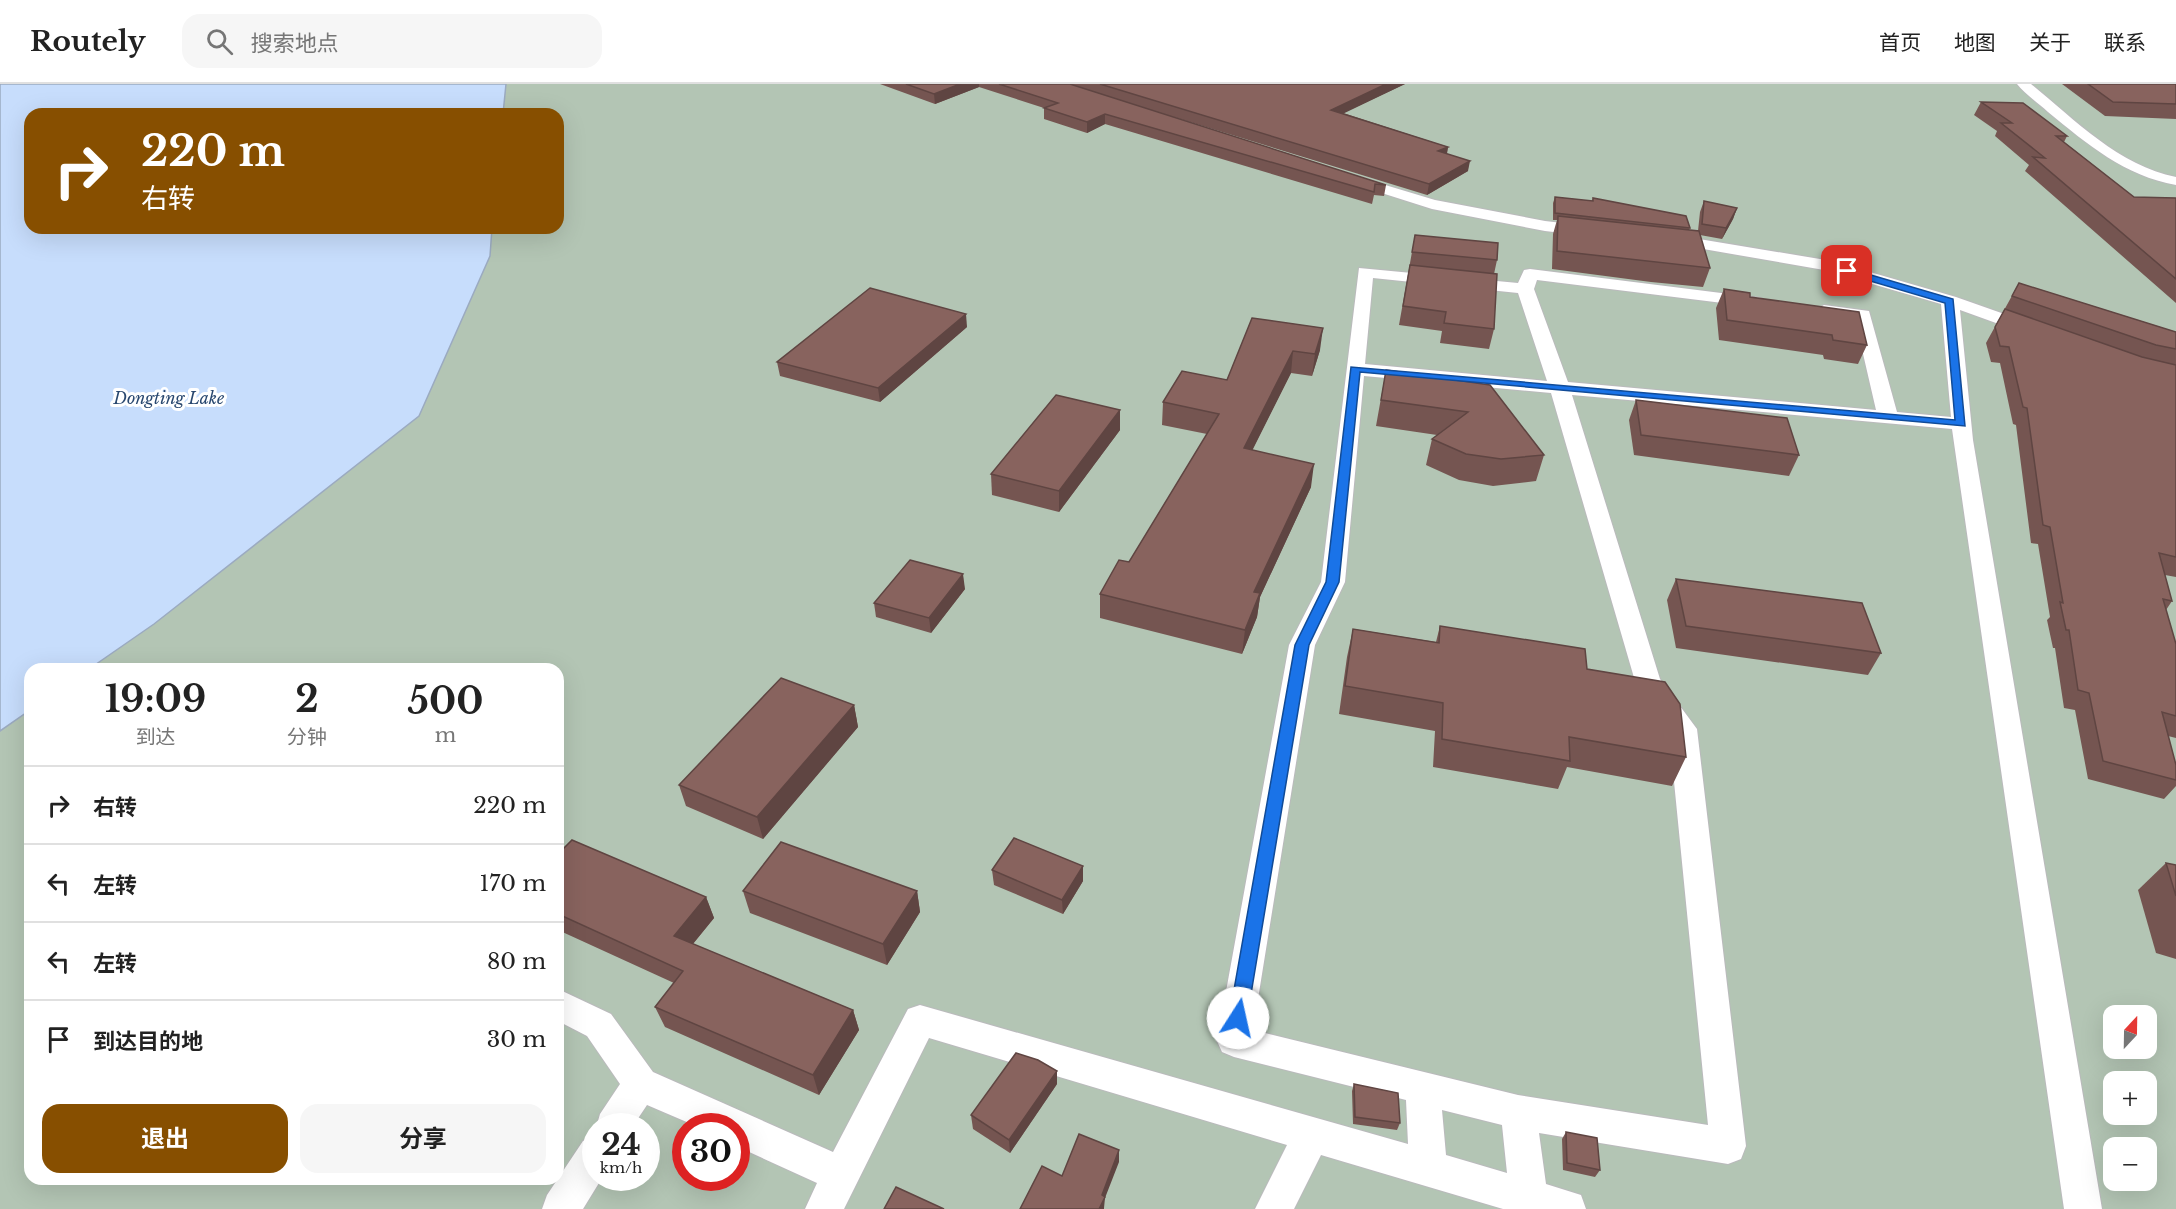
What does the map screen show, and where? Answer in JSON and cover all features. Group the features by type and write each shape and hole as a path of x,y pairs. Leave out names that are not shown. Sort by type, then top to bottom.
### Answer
{"street":[{"path":"2023,84 2134,170 2166,181 2176,181"},
{"path":"1336,174 1432,204 1545,226 1603,232"},
{"path":"1650,237 1826,265 1950,302 2050,336"},
{"path":"1525,290 1365,272 1333,582 1302,645 1234,1041 1518,1112 1728,1146 1683,729 1648,681 1560,387 1525,290 1530,274 1768,303"},
{"path":"1950,302 1961,424 2083,1209"},
{"path":"1804,308 1863,315 1888,417"},
{"path":"1355,369 1961,424"},
{"path":"564,1007 599,1025 640,1084 705,1113"},
{"path":"824,1209 921,1020 1567,1209"},
{"path":"621,1113 640,1084"},
{"path":"1423,1088 1428,1169"},
{"path":"1518,1112 1529,1198"},
{"path":"750,1133 842,1174"},
{"path":"1274,1209 1312,1134"},
{"path":"561,1209 582,1176"}],"green space":[{"path":"0,84 2176,84 2176,1209 0,1209"}],"water":[{"name":"Dongting Lake","path":"0,84 506,84 504,108 24,108 24,234 492,234 490,256 419,416 154,624 98,663 24,663 24,714 0,731"}],"building":[{"path":"906,84 960,84 934,94"},
{"path":"999,84 1070,84 1386,185 1375,184 1374,192 1105,114 1087,122 1044,108 1058,103"},
{"path":"1100,84 1386,84 1331,110 1448,147 1438,151 1470,161 1429,184"},
{"path":"2088,84 2176,84 2176,104 2113,102"},
{"path":"1981,102 2023,103 2067,136 2056,136 2134,197 2176,198 2176,279 2033,157 2045,158 2001,123 2012,123"},
{"path":"1555,197 1593,201 1593,198 1686,216 1690,228 1555,213"},
{"path":"1704,201 1737,208 1726,228 1702,224"},
{"path":"1558,216 1699,231 1710,268 1557,251"},
{"path":"1415,235 1498,243 1497,260 1412,252"},
{"path":"1410,265 1497,274 1494,329 1444,323 1446,312 1403,306"},
{"path":"2019,283 2176,332 2176,349 2156,345 2012,296"},
{"path":"870,288 966,314 878,388 777,362"},
{"path":"1724,289 1750,293 1750,297 1859,312 1867,345 1833,340 1832,335 1727,320"},
{"path":"2005,309 2142,357 2176,365 2176,557 2159,553 2172,601 2163,599 2176,644 2176,716 2162,712 2176,765 2176,780 2103,761 2089,693 2078,690 2069,630 2066,630 2060,602 2063,603 2050,527 2043,525 2027,408 2023,407 2009,347 2000,346 1995,327"},
{"path":"1252,318 1323,328 1315,354 1293,351 1244,448 1314,464 1254,592 1260,593 1245,630 1100,594 1119,560 1129,562 1219,414 1163,402 1182,371 1227,380"},
{"path":"1386,370 1490,385 1544,455 1501,459 1466,454 1432,439 1468,412 1381,400"},
{"path":"1056,395 1120,410 1059,491 991,474"},
{"path":"1636,400 1787,418 1799,455 1641,435"},
{"path":"910,560 963,574 929,618 874,603"},
{"path":"1676,579 1862,603 1881,653 1686,626"},
{"path":"1440,626 1585,649 1587,669 1665,682 1680,704 1686,757 1569,737 1570,761 1442,739 1443,703 1345,686 1353,629 1439,643"},
{"path":"781,678 854,705 757,817 679,785"},
{"path":"1014,838 1083,866 1062,900 992,870"},
{"path":"572,840 706,897 674,936 853,1010 813,1075 655,1007 683,971 564,917 564,848"},
{"path":"781,842 917,891 883,944 743,891"},
{"path":"2166,863 2176,865 2176,896"},
{"path":"1016,1053 1038,1060 1057,1071 1009,1140 971,1115"},
{"path":"1354,1084 1398,1093 1400,1123 1355,1117"},
{"path":"1566,1132 1597,1138 1600,1170 1567,1163"},
{"path":"1079,1134 1119,1150 1102,1195 1105,1197 1099,1209 1020,1209 1042,1166 1062,1176"},
{"path":"896,1187 944,1209 884,1209"}],"route":[{"path":"1238,1018 1302,645 1333,582 1355,369 1961,424 1950,302 1847,271"}]}
